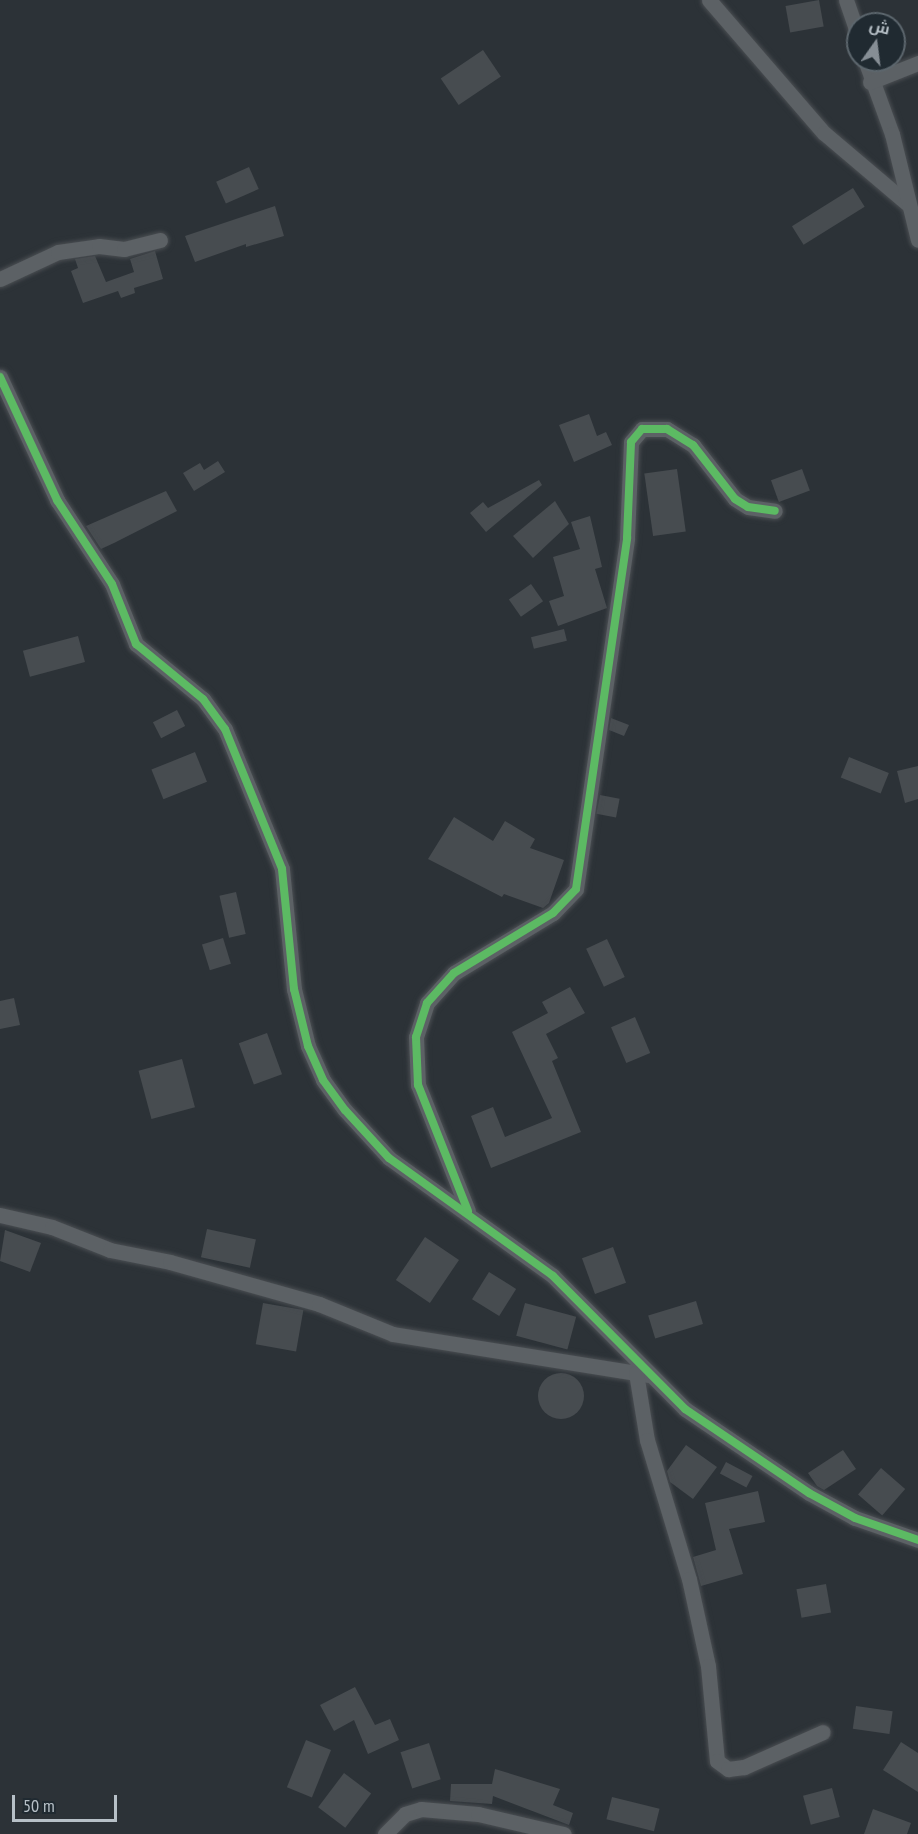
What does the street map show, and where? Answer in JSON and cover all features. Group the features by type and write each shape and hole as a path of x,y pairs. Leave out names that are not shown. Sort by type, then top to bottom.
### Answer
{"street":[{"path":"709,0 824,133 909,205"},
{"path":"870,82 918,63"},
{"path":"868,72 892,134 918,240"},
{"path":"0,279 58,252 99,246 124,249 160,240"},
{"path":"0,376 57,500 107,576 136,644 203,699 235,751 282,869 299,1016 323,1080 389,1158 468,1211 553,1275 591,1310 642,1374 685,1409 809,1493 855,1518 918,1540"},
{"path":"468,1211 418,1085 416,1037 427,1003 454,972 553,913 576,889 627,538 631,442 642,429 667,429 693,445 735,499 747,507 775,511"},
{"path":"0,1215 52,1227 110,1250 170,1262 319,1304 393,1334 642,1374"},
{"path":"642,1374 646,1440 689,1579 708,1666 717,1761 728,1769 744,1767 823,1732"},
{"path":"385,1834 405,1814 421,1809 478,1814 564,1834"}],"building":[{"path":"819,0 824,27 790,32 786,6"},
{"path":"483,50 501,77 459,105 441,79"},
{"path":"249,167 259,189 226,204 216,182"},
{"path":"853,188 865,207 804,245 792,226"},
{"path":"275,206 284,236 246,247 246,244 195,262 185,236"},
{"path":"155,251 163,279 134,288 135,293 121,298 118,291 83,303 71,271 78,268 75,259 95,256 106,282 134,272 130,259"},
{"path":"589,414 597,436 606,432 612,445 574,462 559,425"},
{"path":"218,461 225,472 194,491 183,473 200,463 204,470"},
{"path":"677,469 686,531 653,536 644,474"},
{"path":"802,469 810,491 779,502 771,480"},
{"path":"539,480 542,485 486,532 470,513 483,502 488,508"},
{"path":"166,491 177,511 101,549 86,526"},
{"path":"555,501 569,524 533,558 513,536"},
{"path":"590,516 602,567 595,569 607,608 558,626 549,601 564,596 553,557 580,549 571,522"},
{"path":"531,584 543,601 521,617 509,599"},
{"path":"564,629 567,641 534,649 531,637"},
{"path":"78,636 85,662 30,677 23,651"},
{"path":"177,710 185,726 161,738 153,722"},
{"path":"611,718 629,725 624,736 609,730"},
{"path":"195,752 207,782 163,799 151,770"},
{"path":"849,757 889,773 881,794 841,777"},
{"path":"918,766 918,799 905,803 897,771"},
{"path":"600,795 620,799 616,817 596,814"},
{"path":"454,817 493,841 505,821 535,839 530,848 564,860 549,903 543,908 504,894 502,897 428,859"},
{"path":"236,892 246,934 229,938 219,896"},
{"path":"223,938 231,964 210,970 202,944"},
{"path":"607,939 625,977 604,987 586,949"},
{"path":"570,987 585,1013 546,1034 558,1058 552,1061 581,1132 491,1168 471,1116 493,1107 505,1137 552,1118 512,1032 548,1013 542,1002"},
{"path":"14,998 20,1025 0,1029 0,1001"},
{"path":"635,1017 650,1053 626,1063 611,1027"},
{"path":"267,1033 282,1074 254,1085 239,1043"},
{"path":"182,1059 195,1107 151,1119 139,1071"},
{"path":"207,1229 256,1239 250,1268 201,1257"},
{"path":"5,1230 41,1243 30,1272 0,1261"},
{"path":"425,1237 459,1260 430,1303 396,1280"},
{"path":"613,1247 626,1283 595,1294 582,1258"},
{"path":"489,1272 516,1289 499,1316 472,1299"},
{"path":"696,1301 703,1324 655,1339 648,1316"},
{"path":"263,1303 303,1310 296,1351 256,1344"},
{"path":"525,1303 576,1317 567,1350 516,1336"},
{"path":"561,1373 577,1380 584,1396 577,1412 561,1419 545,1412 538,1396 545,1380"},
{"path":"686,1445 717,1467 693,1499 670,1482 667,1471"},
{"path":"843,1450 856,1469 824,1490 817,1486 808,1473"},
{"path":"726,1462 752,1476 746,1488 720,1473"},
{"path":"881,1468 905,1489 882,1515 858,1494"},
{"path":"758,1491 765,1522 729,1529 743,1574 701,1586 693,1557 716,1550 705,1503"},
{"path":"826,1584 831,1613 801,1618 796,1589"},
{"path":"355,1687 375,1725 390,1719 399,1740 368,1754 354,1720 334,1731 320,1705"},
{"path":"856,1706 893,1711 889,1734 853,1729"},
{"path":"306,1740 331,1750 312,1797 287,1787"},
{"path":"901,1742 918,1753 918,1792 883,1770"},
{"path":"429,1743 441,1779 412,1788 400,1752"},
{"path":"495,1769 560,1789 553,1805 573,1813 569,1825 493,1796 492,1804 450,1801 451,1784 492,1784"},
{"path":"344,1773 371,1793 345,1828 318,1807"},
{"path":"832,1788 840,1817 811,1825 803,1796"},
{"path":"612,1797 660,1809 654,1831 606,1819"},
{"path":"873,1809 911,1823 907,1834 864,1834"}],"cycle path":[{"path":"0,377 57,500 112,584 136,644 203,699 225,729 282,869 294,989 308,1046 323,1080 345,1110 389,1158 553,1276 685,1409 809,1493 855,1518 918,1540"},
{"path":"468,1211 418,1085 416,1037 427,1003 454,973 553,913 576,889 627,538 631,442 642,429 667,429 693,445 735,499 748,507 775,511"}]}
